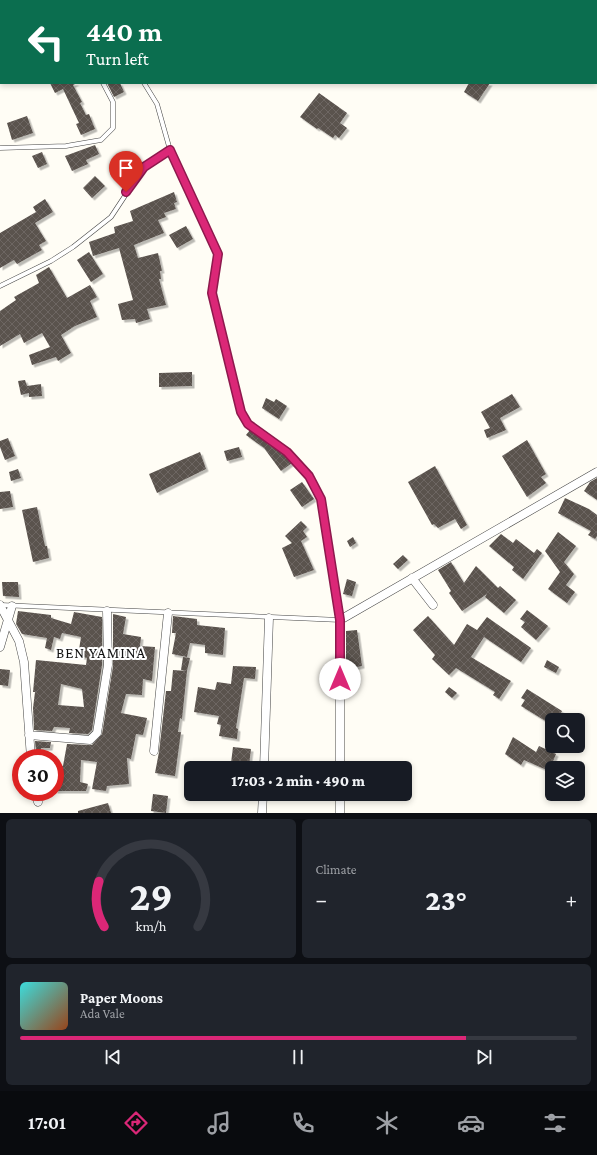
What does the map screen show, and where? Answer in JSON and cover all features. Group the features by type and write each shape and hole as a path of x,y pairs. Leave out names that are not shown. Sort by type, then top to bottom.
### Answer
{"street":[{"path":"340,761 340,620 597,472"},
{"path":"412,578 433,605"},
{"path":"0,605 19,641 24,662 30,749"},
{"path":"0,647 12,606"},
{"path":"29,735 90,740 97,733 108,665 107,610"},
{"path":"154,751 168,613"},
{"path":"264,761 269,618"},
{"path":"262,813 263,801"},
{"path":"340,801 340,813"}],"lane":[{"path":"0,148 66,146 101,140 113,128 112,102 103,84"},
{"path":"0,605 340,620 321,499 309,476 287,452 248,424 241,412 212,293 218,254 170,150 157,104 145,84"},
{"path":"0,286 68,251 111,217 144,167 170,150"}],"building":[{"path":"50,84 75,84 73,85 82,102 80,103 86,115 89,114 95,129 81,135 76,124 79,123 63,89 55,93"},
{"path":"108,84 120,84 124,92 114,97"},
{"path":"468,84 489,84 478,101 464,92"},
{"path":"319,93 347,113 340,123 347,128 339,138 335,135 333,138 300,117"},
{"path":"27,116 33,133 12,140 7,123"},
{"path":"95,145 99,154 86,160 88,164 72,171 65,156"},
{"path":"42,152 47,164 38,168 32,156"},
{"path":"95,176 105,186 92,198 83,188"},
{"path":"174,192 177,202 174,203 176,209 164,213 166,217 158,220 164,233 134,245 138,258 158,253 162,271 160,271 161,279 159,279 166,305 147,309 150,319 136,323 135,319 122,320 118,304 133,300 119,248 93,256 89,242 115,233 114,227 133,221 130,211"},
{"path":"45,199 53,212 35,223 46,241 39,245 42,250 17,264 14,260 0,268 0,233 36,212 33,207"},
{"path":"186,226 193,239 177,248 169,235"},
{"path":"89,252 103,274 91,282 77,260"},
{"path":"49,267 67,298 90,285 97,297 90,301 97,317 75,326 61,335 71,353 58,361 56,357 32,365 29,355 50,347 42,333 24,343 20,334 0,346 0,311 16,300 14,297 39,283 36,275"},
{"path":"192,372 192,386 159,387 159,373"},
{"path":"25,380 27,386 41,384 42,396 29,397 29,393 21,395 18,381"},
{"path":"512,394 520,407 500,418 506,430 487,438 484,430 490,428 481,412"},
{"path":"266,398 274,402 276,399 287,406 279,419 262,408"},
{"path":"250,430 285,454 292,463 281,471 264,448 246,435"},
{"path":"8,438 15,456 5,460 0,447 0,441"},
{"path":"527,440 546,474 541,477 546,483 527,497 502,456"},
{"path":"239,447 242,457 227,461 224,451"},
{"path":"200,452 206,469 157,493 149,474"},
{"path":"435,466 467,525 461,529 455,519 438,528 434,524 432,525 408,482"},
{"path":"18,469 21,478 11,481 9,472"},
{"path":"597,478 597,500 584,491 590,482"},
{"path":"302,482 314,499 302,507 290,490"},
{"path":"10,491 13,507 0,509 0,492"},
{"path":"565,498 589,509 597,515 597,536 595,539 588,535 591,531 558,513"},
{"path":"37,507 49,558 33,562 22,510"},
{"path":"301,521 307,527 303,531 307,537 301,541 314,570 294,577 282,548 292,543 285,536"},
{"path":"558,532 576,546 564,562 574,574 566,585 575,592 567,603 548,589 560,572 545,551"},
{"path":"501,534 513,543 516,539 534,553 537,549 542,553 523,579 512,570 514,567 489,546"},
{"path":"353,537 356,543 350,547 347,541"},
{"path":"403,555 408,560 398,569 393,564"},
{"path":"451,562 464,583 476,566 498,588 500,586 516,600 504,613 485,597 487,594 462,611 449,593 451,591 438,570"},
{"path":"347,579 356,582 352,596 343,594"},
{"path":"2,582 18,582 19,597 3,596"},
{"path":"527,610 548,626 536,640 521,627 525,622 520,619"},
{"path":"18,611 51,615 51,618 71,624 74,612 102,617 102,665 92,730 88,734 69,733 70,728 54,727 52,731 34,730 33,708 35,692 33,692 36,660 86,665 87,658 78,656 81,637 62,633 60,639 54,637 51,650 45,648 47,638 22,634 16,624","holes":["61,684 82,689 84,707 58,705"]},
{"path":"113,614 126,617 123,634 141,637 140,646 155,647 152,681 143,679 142,695 126,694 121,713 147,718 143,735 136,734 131,759 127,758 129,784 107,786 106,791 92,789 97,762 81,760 80,782 88,784 86,791 64,791 64,760 67,744 92,745 102,734 113,666"},
{"path":"173,616 197,619 197,625 225,628 223,655 205,653 205,645 190,643 187,657 172,654 176,633 172,633"},
{"path":"428,616 454,645 467,624 477,630 487,617 531,648 521,662 484,637 471,657 511,681 499,699 493,695 495,692 456,668 449,675 432,659 435,655 413,630"},
{"path":"357,630 362,666 346,669 346,631"},
{"path":"183,657 190,658 187,671 181,670"},
{"path":"547,660 559,667 556,673 544,667"},
{"path":"233,666 256,667 255,679 244,678 236,728 238,729 237,739 219,736 221,725 217,724 219,716 194,712 198,687 215,690 217,682 231,684"},
{"path":"0,669 10,670 8,686 0,685"},
{"path":"173,670 187,671 182,719 180,718 178,732 181,732 175,776 155,773 166,691 171,691"},
{"path":"449,687 457,693 452,698 445,692"},
{"path":"527,689 562,711 561,713 545,713 545,721 521,706 525,700 521,698"},
{"path":"513,737 536,752 539,746 545,749 545,753 556,754 553,761 545,761 545,769 524,760 521,765 505,754"},
{"path":"35,741 51,742 50,748 36,749"},
{"path":"233,747 251,749 250,761 231,761"},
{"path":"153,794 168,796 166,813 151,811"},
{"path":"108,803 111,813 78,813 78,811"}],"district":[{"name":"BEN YAMINA","path":"101,653"}],"route":[{"path":"126,192 144,167 170,150 218,254 212,293 241,412 248,424 287,452 309,476 321,499 340,620 340,679"}]}
